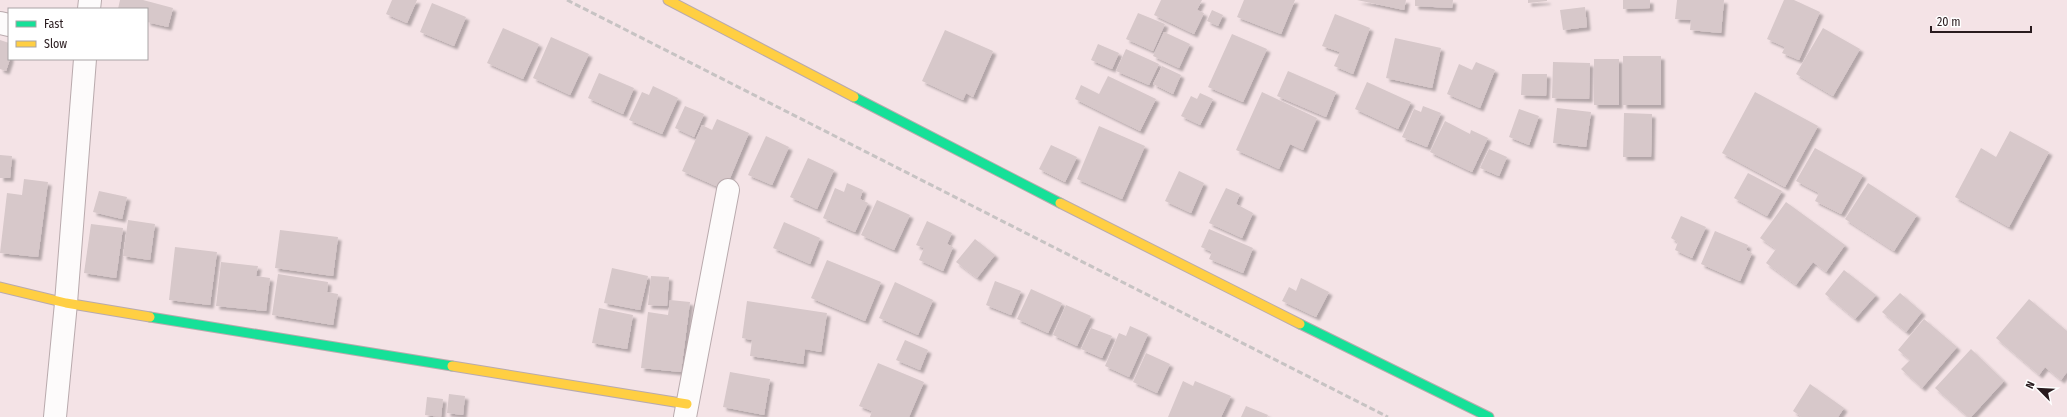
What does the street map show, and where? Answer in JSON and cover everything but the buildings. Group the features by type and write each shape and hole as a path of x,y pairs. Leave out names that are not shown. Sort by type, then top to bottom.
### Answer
{"street":[{"path":"668,0 897,121 1231,291 1489,417"},
{"path":"55,417 66,303 85,60"},
{"path":"0,288 66,303 686,411 728,190"}],"railway":[{"path":"567,0 1388,417"}],"traffic: fast":[{"path":"854,97 1060,203"},
{"path":"150,317 452,366"},
{"path":"1300,324 1489,417"}],"traffic: slow":[{"path":"668,0 854,97"},
{"path":"1060,203 1300,324"},
{"path":"0,287 66,303 150,317"},
{"path":"452,366 687,404"}]}
